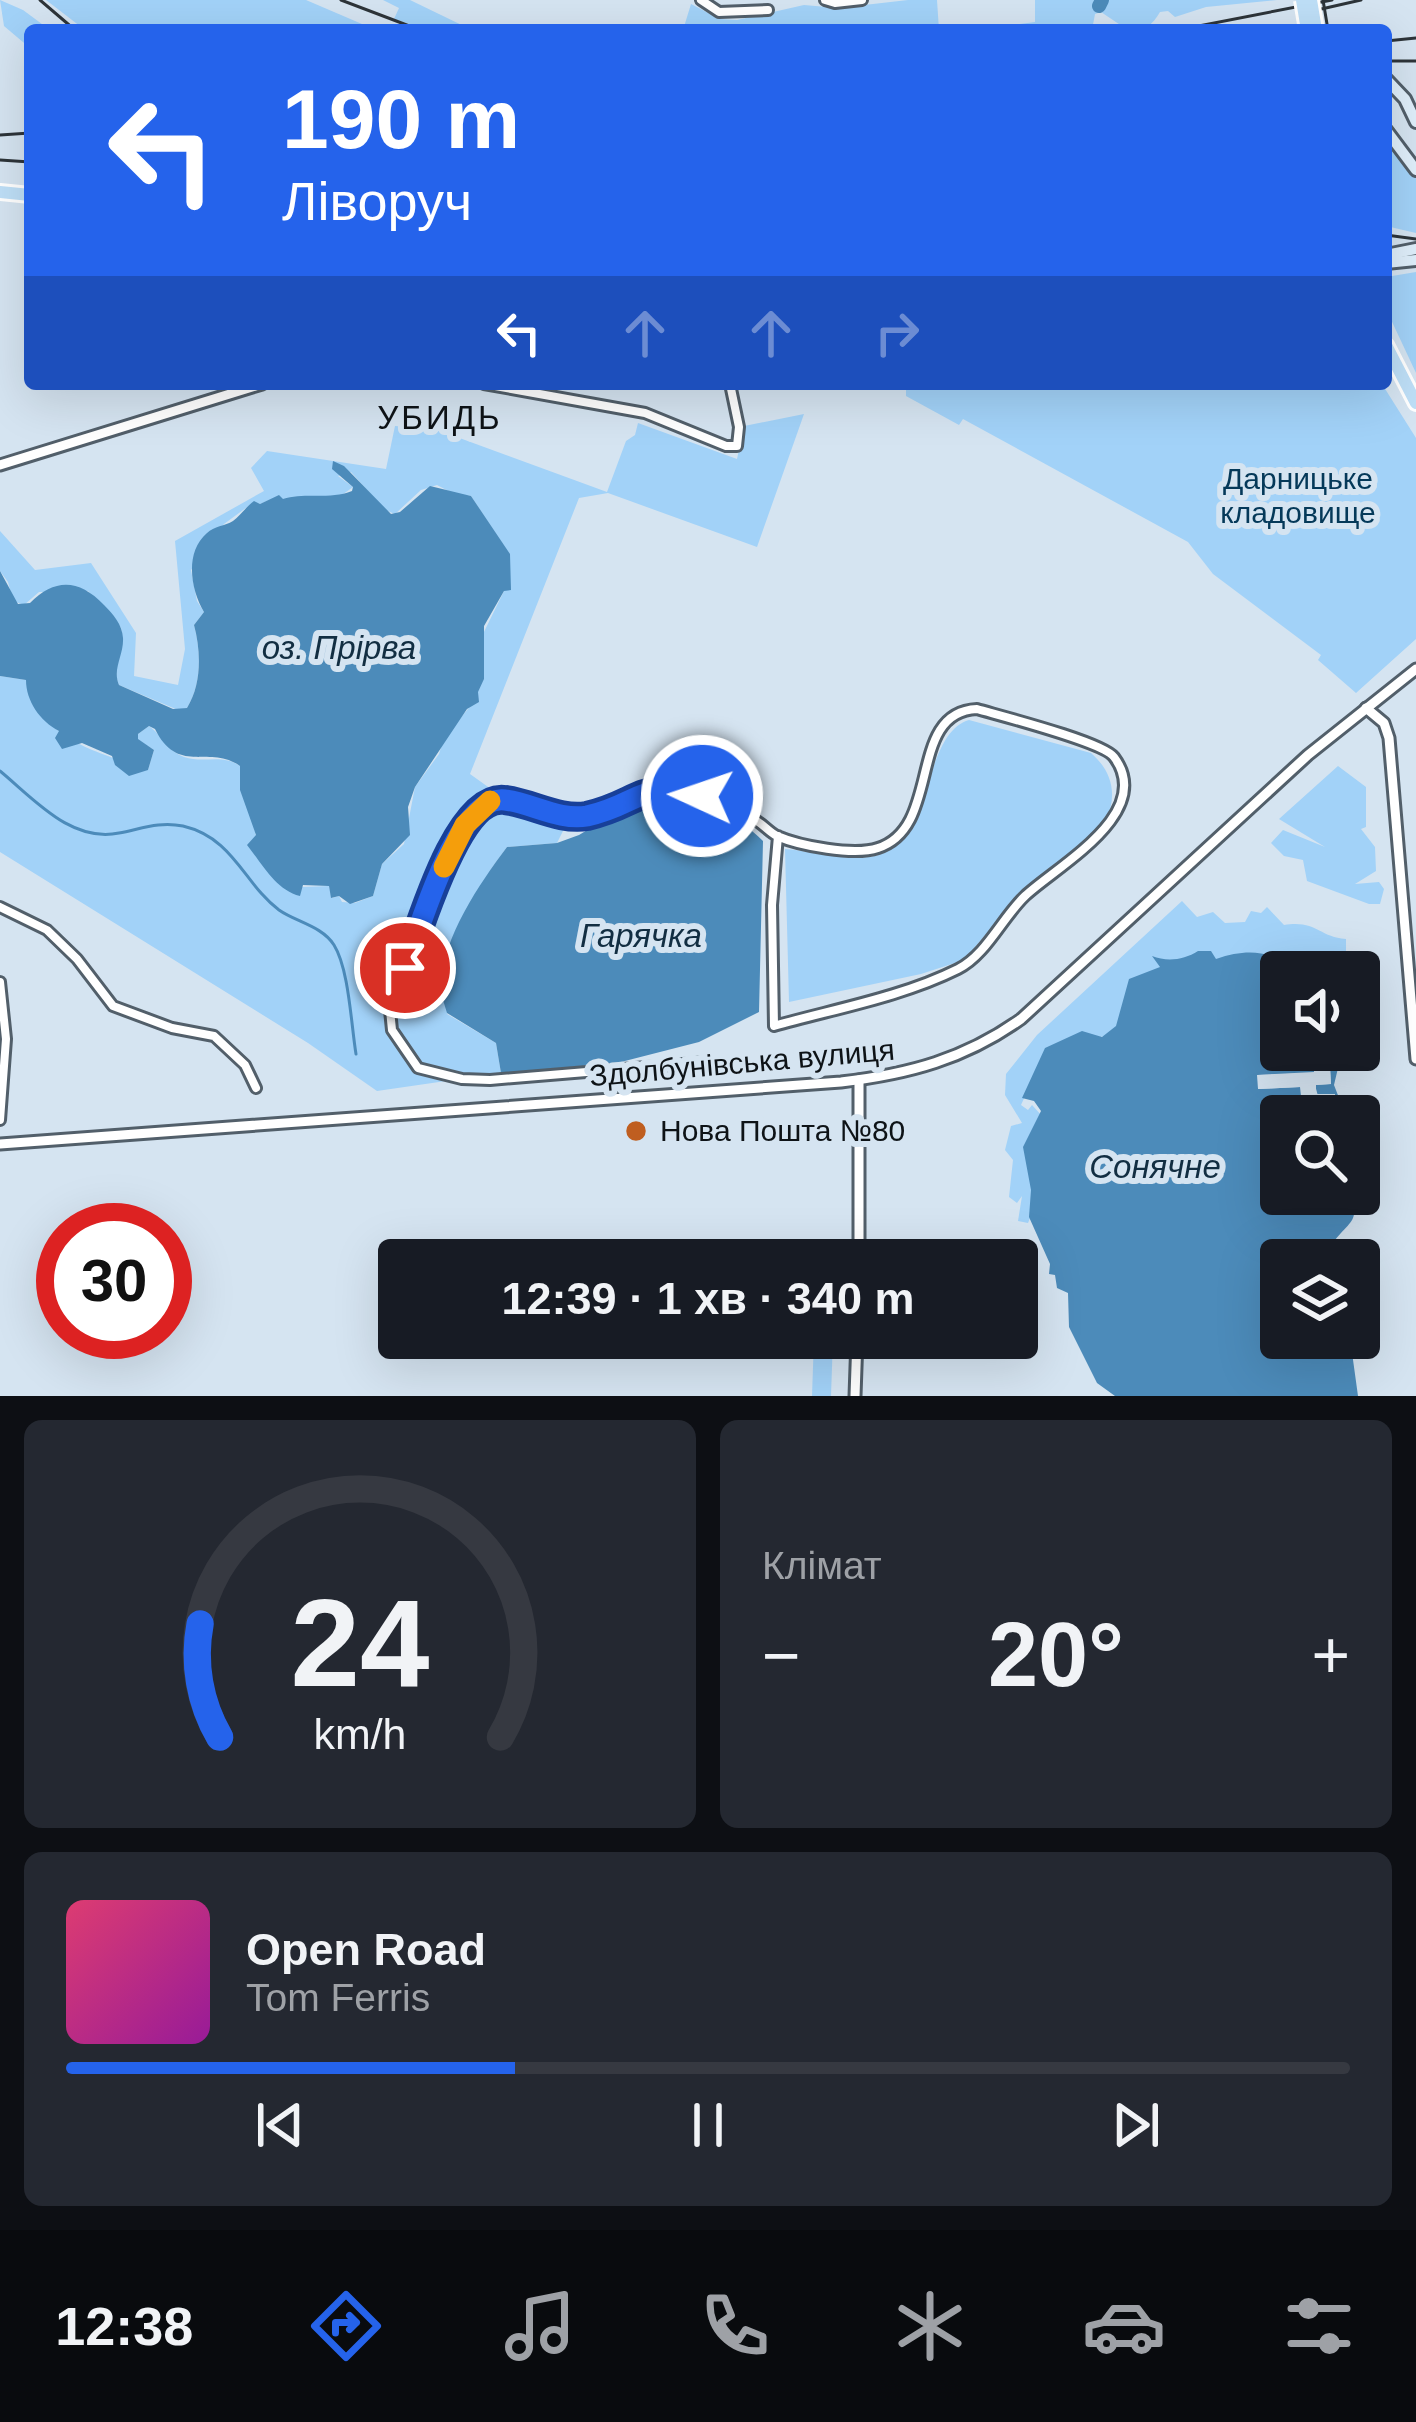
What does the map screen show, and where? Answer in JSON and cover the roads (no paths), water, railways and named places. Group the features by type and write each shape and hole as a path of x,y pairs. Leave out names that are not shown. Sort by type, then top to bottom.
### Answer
{"main road":[{"path":"1392,85 1406,99 1416,122"},
{"path":"1392,138 1416,170"},
{"path":"1392,357 1416,403"}],"street":[{"path":"701,0 719,12 768,10"},
{"path":"825,0 862,0"},
{"path":"0,465 243,390"},
{"path":"517,390 645,413 726,446 737,446 739,427 731,390"},
{"name":"Здолбунівська вулиця","path":"0,1141 859,1079 947,1061 1022,1019 1308,755 1416,669"},
{"path":"1366,708 1384,724 1389,738 1416,1058"},
{"path":"719,1061 490,1080 462,1079 418,1068 392,1030 390,1010 455,841 475,812 501,799 584,817 669,788 702,796 778,836 838,850 868,850 895,840 912,818 939,734 949,716 961,710 977,710 1106,749 1120,768 1121,798 1103,832 1024,897 968,963 913,986 774,1026 773,887 778,836"},
{"path":"0,907 47,930 77,959 112,1006 172,1028 214,1036 245,1065 256,1088"},
{"path":"0,982 6,1040 0,1120"},
{"path":"859,1079 859,1239"},
{"path":"855,1396 856,1359"}],"water":[{"name":"оз. Прірва","path":"333,461 344,466 391,514 400,512 430,486 471,496 510,554 511,590 504,591 484,626 479,702 467,709 415,787 408,807 410,835 382,864 373,896 350,904 339,896 331,898 329,886 303,885 300,896 291,893 264,868 247,845 256,835 240,790 240,766 174,752 149,726 138,734 154,750 148,770 129,776 112,756 82,743 62,749 55,738 59,731 31,703 26,680 0,676 0,571 18,604 67,585 95,596 122,633 119,685 173,709 187,708 199,667 194,625 204,612 192,572 200,541 254,501 352,491 332,469"},
{"name":"Гарячка","path":"677,794 723,812 763,841 759,1012 699,1042 617,1063 501,1073 496,1043 447,1013 441,992 448,949 475,894 507,847 557,843 639,799"},
{"name":"Сонячне","path":"1198,951 1211,951 1216,959 1260,954 1260,1071 1315,1071 1258,1075 1259,1089 1301,1087 1309,1095 1260,1095 1260,1215 1354,1215 1336,1239 1260,1239 1260,1359 1353,1359 1358,1396 1115,1396 1097,1383 1069,1327 1068,1293 1057,1288 1055,1275 1049,1274 1050,1264 1029,1217 1031,1190 1023,1147 1041,1111 1034,1101 1022,1098 1045,1048 1082,1031 1102,1037 1116,1026 1129,979 1160,967 1152,956 1187,956"},
{"name":"Сонячне","path":"1330,1071 1337,1071 1334,1085 1338,1095 1318,1095 1315,1085 1331,1084"}],"waterway":[{"path":"1099,6 1102,0"},
{"path":"0,771 54,816 85,831 119,833 174,825 215,841 279,910 316,929 334,945 346,982 356,1054"}],"tram line":[{"path":"1323,0 1327,24"},
{"path":"1392,236 1416,239"}],"railway":[{"path":"40,0 68,24"},
{"path":"341,0 404,24"},
{"path":"1209,24 1332,0"},
{"path":"1317,10 1361,0"},
{"path":"1392,40 1416,38"},
{"path":"1392,61 1416,61"},
{"path":"0,135 24,133"},
{"path":"0,160 24,162"}],"place":[{"name":"Нова Пошта №80","path":"636,1131"}],"district":[{"name":"УБИДЬ","path":"440,417"}],"park label":[{"name":"Дарницьке кладовище","path":"1298,496"}]}
